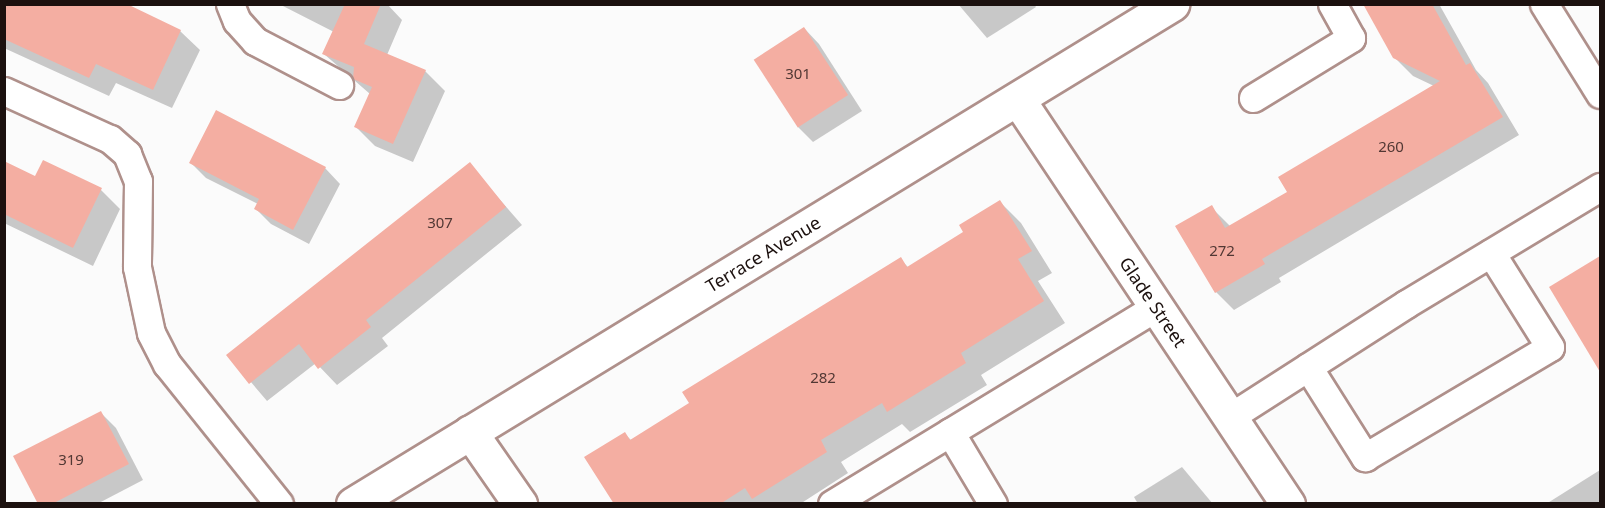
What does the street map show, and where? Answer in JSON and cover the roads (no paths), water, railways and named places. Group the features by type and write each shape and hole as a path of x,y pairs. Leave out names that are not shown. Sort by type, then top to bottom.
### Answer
{"street":[{"name":"Terrace Avenue","path":"353,504 1019,101 1172,4"},
{"name":"Glade Street","path":"1019,101 1288,504"},
{"path":"470,432 520,504"}],"lane":[{"path":"230,4 237,21 255,41 339,85"},
{"path":"1253,98 1351,38 1332,4"},
{"path":"1544,4 1600,94"},
{"path":"4,92 110,139 127,154 138,181 137,267 151,333 167,364 279,504"},
{"path":"1230,417 1491,253 1600,188"},
{"path":"1308,367 1365,458 1550,346 1491,253"},
{"path":"832,504 1156,307"},
{"path":"950,432 993,504"}]}
